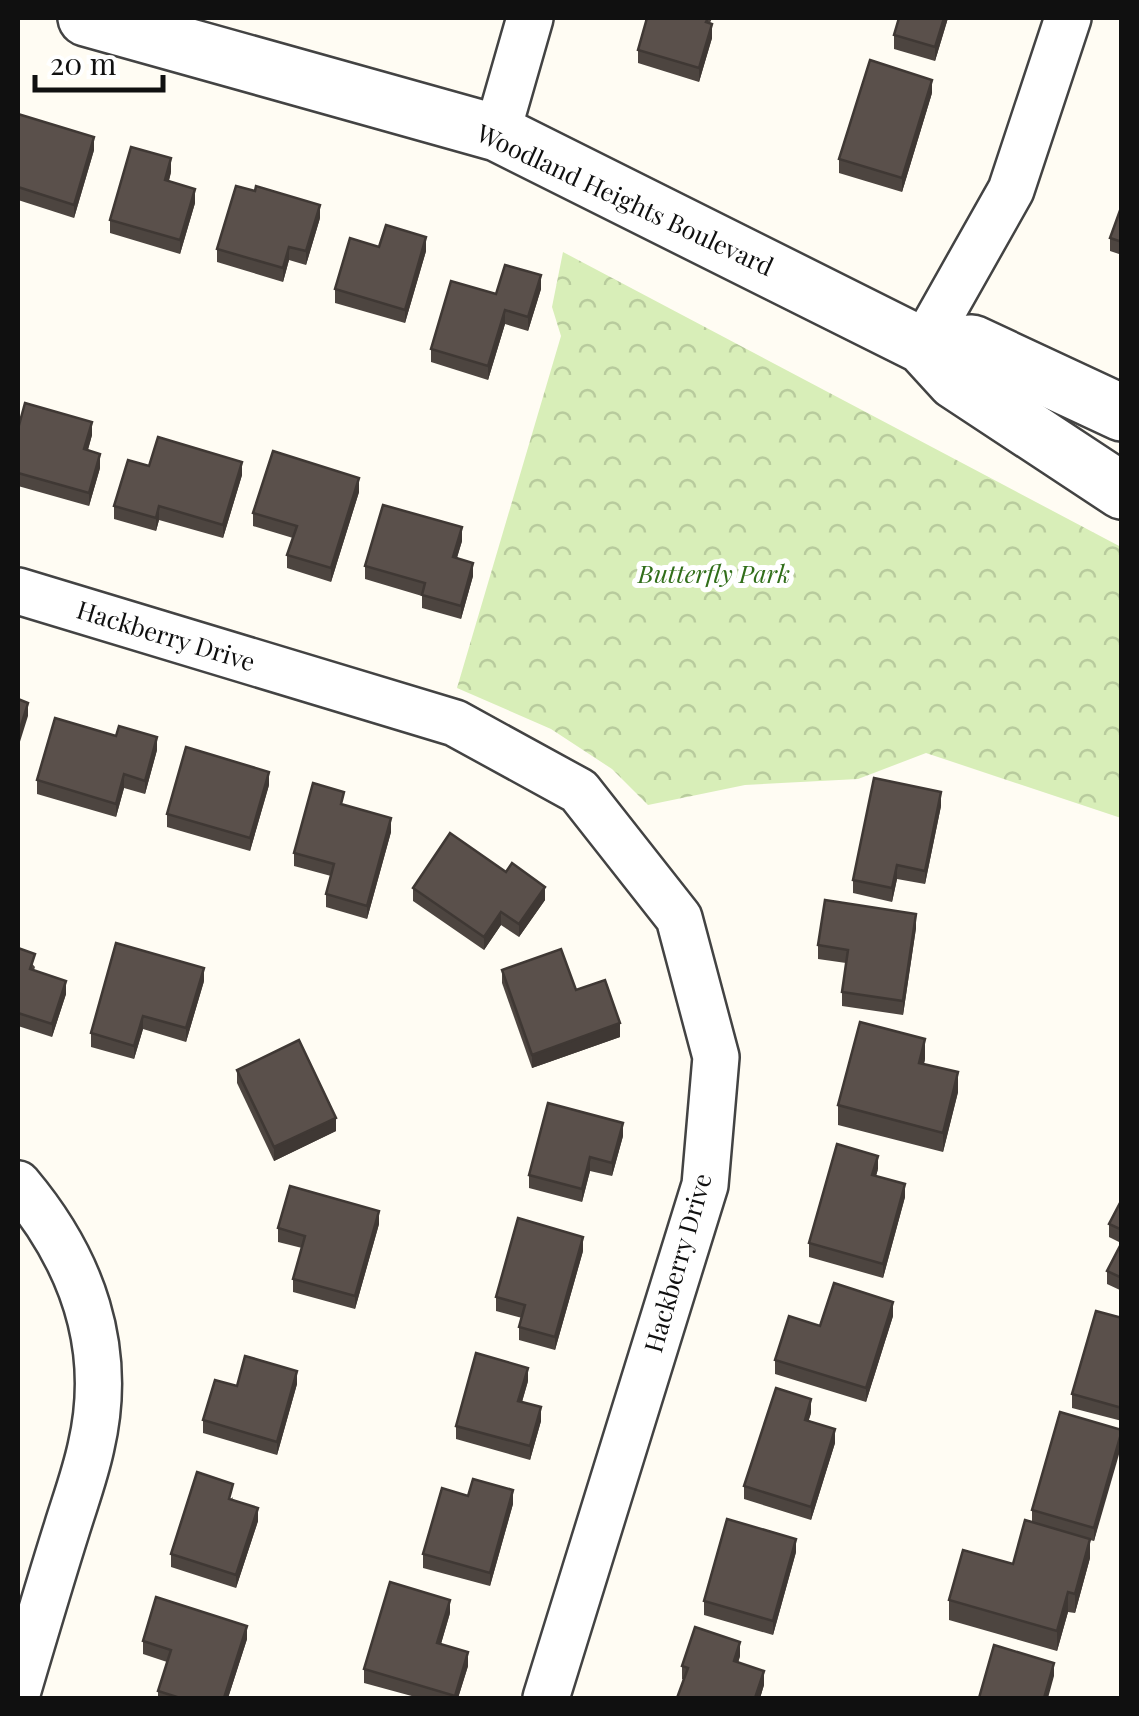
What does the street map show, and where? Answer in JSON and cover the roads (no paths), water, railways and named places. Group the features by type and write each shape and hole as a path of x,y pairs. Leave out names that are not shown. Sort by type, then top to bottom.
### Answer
{"street":[{"name":"Woodland Heights Boulevard","path":"86,18 496,134 922,346 956,381 1122,491"},
{"path":"496,134 530,18"},
{"path":"922,346 1011,190 1068,18"},
{"name":"Woodland Heights Boulevard","path":"922,346 972,343 1122,412"},
{"name":"Hackberry Drive","path":"18,592 455,723 578,791 679,918 716,1057 705,1185 546,1698"},
{"path":"18,1184 50,1226 74,1268 90,1313 98,1370 91,1450 18,1690"}],"park label":[{"name":"Butterfly Park","path":"714,574"}]}
